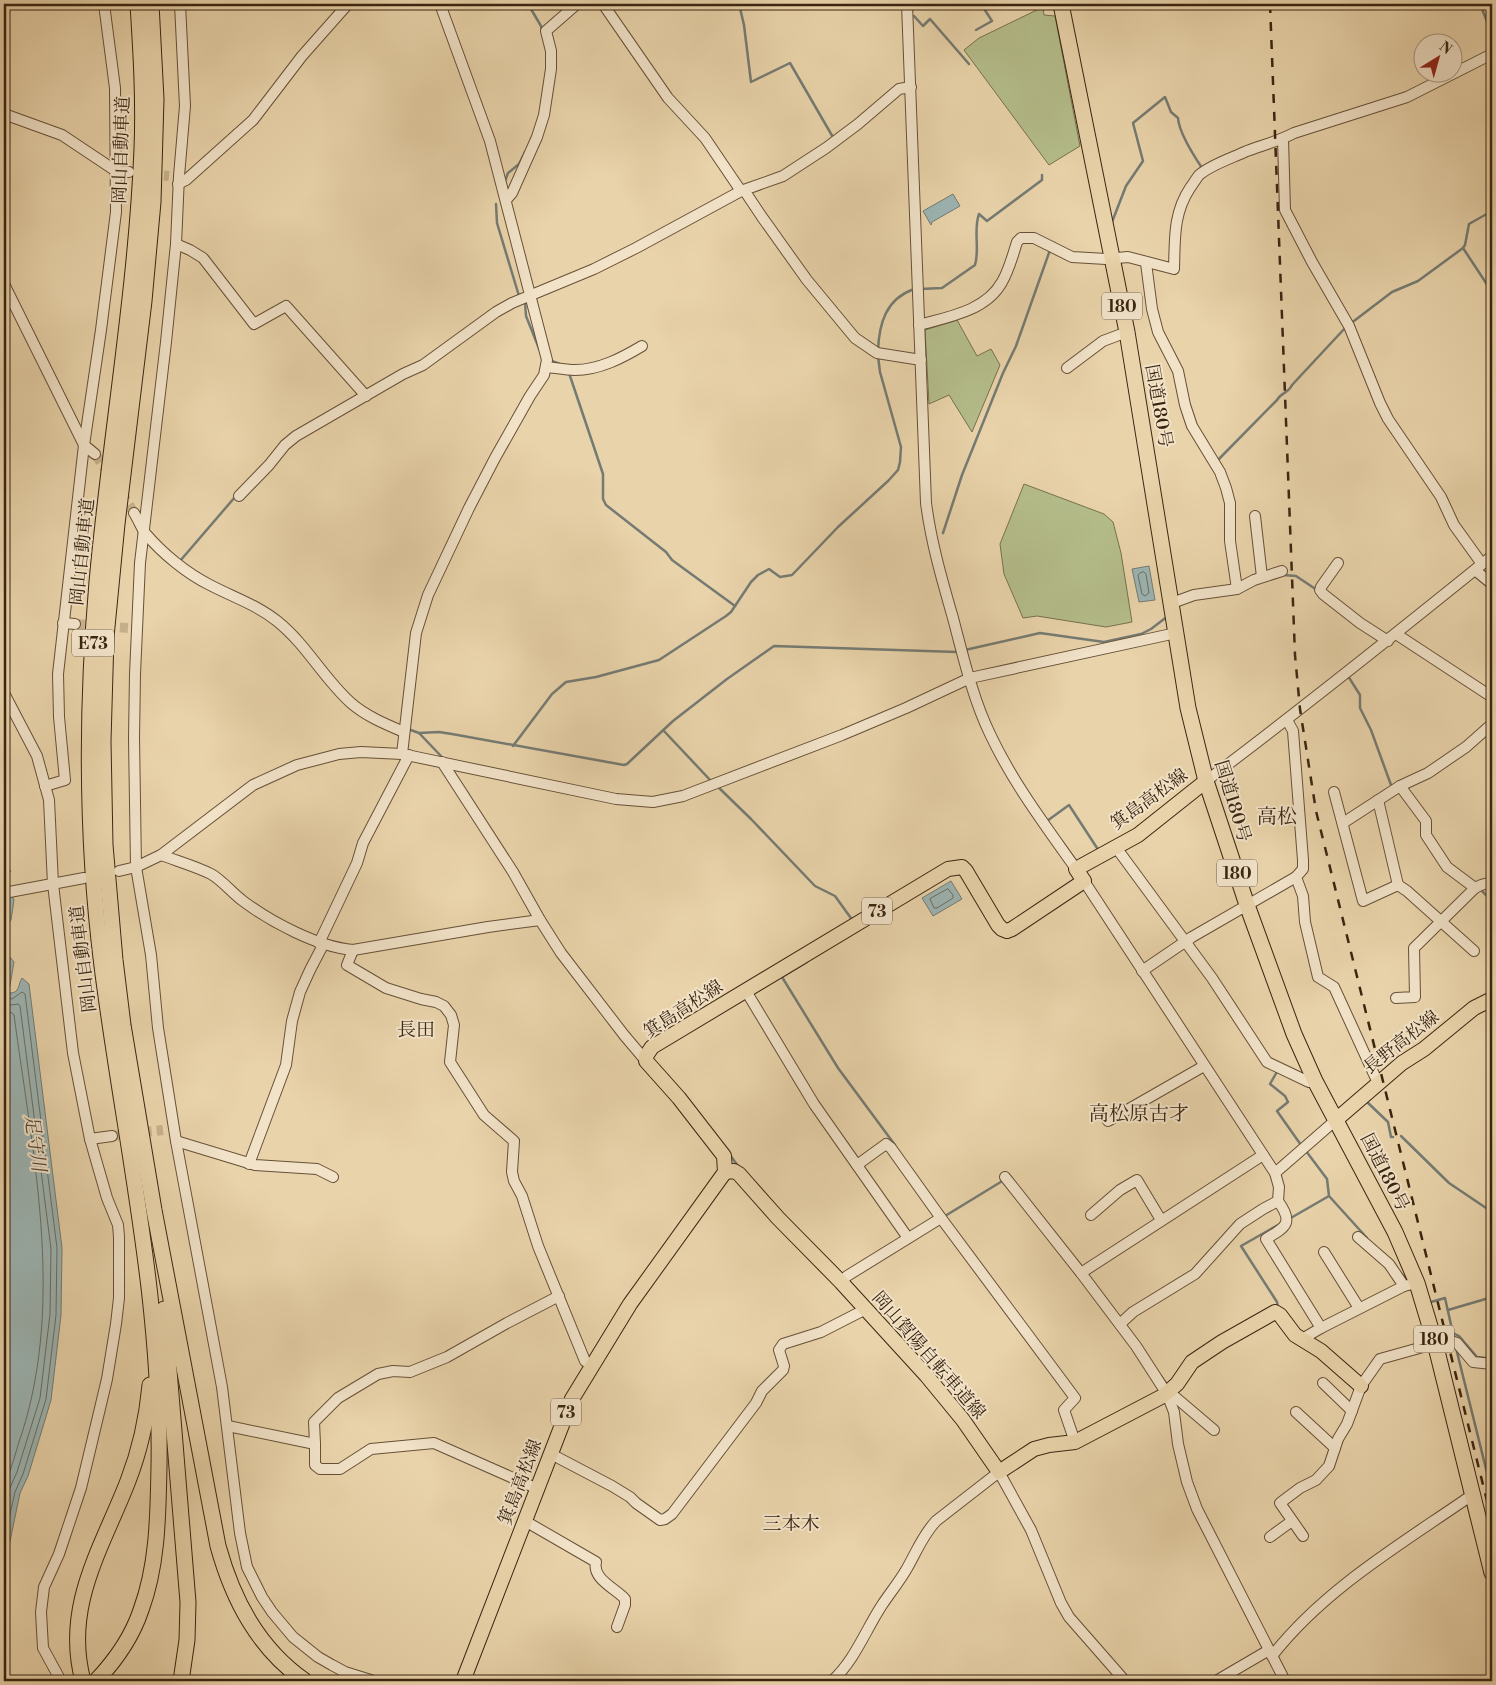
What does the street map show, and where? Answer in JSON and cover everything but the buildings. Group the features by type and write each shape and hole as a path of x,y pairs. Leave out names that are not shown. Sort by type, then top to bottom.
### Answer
{"highway":[{"name":"岡山自動車道","path":"138,4 142,96 139,196 131,298 97,581 90,688 89,791 94,895 101,961 149,1281"},
{"name":"岡山自動車道","path":"151,4 156,99 153,202 144,301 111,581 106,645 103,741 105,845 115,960 123,1025 154,1210"},
{"name":"国道180号","path":"1062,4 1127,332 1188,708 1206,781 1247,905 1294,1034 1315,1081 1337,1119 1395,1232 1411,1284 1435,1343 1492,1574"},
{"path":"154,1210 169,1351 185,1561 188,1631 181,1681"},
{"path":"154,1210 213,1522 225,1570 238,1602 258,1635 283,1664 305,1681"},
{"path":"98,1679 127,1640 140,1614 146,1597 154,1557 158,1491 159,1408 149,1281"},
{"path":"83,1681 77,1638 84,1590 94,1558 134,1463 148,1407 152,1367 149,1281"}],"main road":[{"name":"箕島高松線","path":"1076,869 1138,835 1206,781"},
{"name":"箕島高松線","path":"463,1681 572,1399 630,1304 725,1172 724,1156 647,1056 652,1048 948,869 962,867 966,871 998,925 1002,930 1007,931 1084,881"},
{"path":"1076,869 1084,881"},
{"name":"長野高松線","path":"1337,1119 1402,1063 1430,1044 1474,1008 1492,999"},
{"name":"岡山賀陽自転車道線","path":"725,1172 739,1174 778,1218 843,1280 866,1309 946,1397 1001,1471"},
{"path":"1001,1471 1034,1449 1075,1442 1169,1393 1188,1366 1204,1354 1275,1312 1280,1315 1295,1335 1320,1351 1361,1386"}],"street":[{"path":"45,786 65,780 59,717 58,674 84,445 101,330 114,222 116,88 104,4"},
{"path":"180,4 184,106 175,178 176,244 133,629 136,867 151,955 158,1028 176,1141 210,1312 228,1426 243,1550 248,1567 262,1598 283,1626 305,1647 332,1665 353,1675 374,1681"},
{"path":"175,178 186,180 253,120 302,56 348,4"},
{"path":"250,1164 286,1065 292,1021 300,992 357,863 363,842 406,754 405,729 416,634 428,595 469,508 518,417 544,376 547,362 523,298 506,200 490,141 440,4"},
{"path":"506,200 512,193 526,159 538,137 544,115 551,51 546,31 577,4"},
{"path":"603,4 668,98 705,138 807,280 843,326 861,344 878,354 921,360"},
{"path":"908,4 926,503 930,531 981,714 999,752 1022,793 1076,869"},
{"path":"919,325 955,315 979,305 991,296 1004,280 1017,242 1021,238 1034,238 1072,256 1106,259 1128,257 1174,269 1178,210 1185,195 1198,176 1210,168 1294,133 1407,97 1492,54"},
{"path":"240,496 293,438 364,394 423,365 496,312 523,298 594,269 744,192 783,176 858,124 899,88 911,87"},
{"path":"4,114 62,135 116,171 128,172"},
{"path":"1283,139 1286,210 1312,262 1349,325 1380,404 1388,419 1441,497 1478,569 1492,584"},
{"path":"176,244 203,258 254,324 286,306 364,394"},
{"path":"1146,263 1152,309 1158,332 1178,371 1185,405 1192,426 1215,463 1226,488 1230,503 1233,589"},
{"path":"4,284 84,445 95,454"},
{"path":"1068,368 1103,341 1127,332"},
{"path":"547,362 566,369 576,370 620,360 642,346"},
{"path":"134,513 144,532 192,575 262,610 276,620 302,644 351,703 373,718 405,729"},
{"path":"1255,516 1262,577"},
{"path":"1206,781 1287,720 1310,700 1396,637 1492,556"},
{"path":"1338,564 1321,586 1322,594 1353,618 1396,637 1492,697"},
{"path":"1172,609 1194,595 1233,589 1282,571"},
{"path":"63,623 75,624"},
{"path":"119,871 136,867 160,855 254,784 283,770 309,761 339,754 361,752 406,754 598,796 634,802 668,800 716,785 879,720 970,678 1176,633"},
{"path":"4,693 37,756 49,800 50,884 73,1053 90,1139 107,1198 118,1226 119,1237 119,1298 107,1379 81,1488 59,1554 44,1587 41,1612 43,1648 61,1681"},
{"path":"1142,970 1192,937 1296,877 1303,869 1293,731 1287,720"},
{"path":"1343,823 1397,788 1428,773 1466,747 1492,724"},
{"path":"442,762 513,872 561,953 624,1035 647,1056"},
{"path":"1397,788 1426,821 1426,835 1447,867 1476,887"},
{"path":"1334,792 1363,901 1398,885"},
{"path":"1378,800 1398,885 1474,951"},
{"path":"1115,846 1212,978 1267,1062 1309,1082 1315,1081"},
{"path":"160,855 212,874 252,907 321,944 341,949 353,950 540,920"},
{"path":"1296,877 1303,896 1305,922 1318,977 1334,987 1378,1082"},
{"path":"4,893 84,878"},
{"path":"1084,881 1275,1173 1279,1187 1278,1201 1286,1211 1287,1220 1282,1230 1266,1240 1321,1328"},
{"path":"1396,998 1415,997 1414,948 1476,887 1492,882"},
{"path":"353,950 347,965 386,988 440,1004 451,1015 454,1025 450,1062 484,1115 514,1140 512,1172 514,1182 526,1206 538,1246 585,1361 592,1366"},
{"path":"746,991 814,1104 908,1238"},
{"path":"1108,1121 1204,1066"},
{"path":"1275,1173 1337,1119"},
{"path":"163,1130 174,1128"},
{"path":"90,1139 112,1136"},
{"path":"176,1141 250,1164 264,1167 317,1169 333,1177"},
{"path":"857,1165 886,1144 891,1148 1075,1398 1064,1410 1075,1442"},
{"path":"1083,1271 1262,1155"},
{"path":"1006,1179 1083,1271 1122,1322 1169,1393 1187,1482 1197,1509 1285,1681"},
{"path":"1091,1215 1120,1190 1137,1180 1161,1220"},
{"path":"1122,1322 1132,1312 1195,1274 1240,1224 1278,1201"},
{"path":"843,1280 941,1218"},
{"path":"1302,1339 1360,1308 1411,1284 1358,1237"},
{"path":"1324,1252 1360,1308"},
{"path":"538,1489 434,1442 371,1449 340,1468 320,1469 315,1465 314,1422 338,1398 378,1374 393,1371 410,1372 447,1357 559,1296"},
{"path":"551,1454 624,1493 660,1520 665,1519 672,1514 767,1386 783,1370 784,1366 779,1350 782,1344 821,1332 866,1309"},
{"path":"1303,1536 1280,1503 1323,1474 1329,1466 1361,1386 1380,1359 1448,1340 1455,1342 1474,1362 1492,1364"},
{"path":"1322,1383 1352,1411"},
{"path":"1169,1393 1214,1430"},
{"path":"1296,1412 1335,1448"},
{"path":"228,1426 315,1444"},
{"path":"832,1681 840,1674 859,1647 882,1604 907,1569 928,1530 1001,1471 1031,1530 1069,1616 1125,1681"},
{"path":"1216,1681 1271,1653 1301,1623 1348,1582 1472,1495"},
{"path":"1270,1537 1292,1521"},
{"path":"526,1522 596,1562 595,1570 598,1576 625,1599 625,1605 617,1627"}],"green space":[{"path":"1043,7 1044,15 1055,16 1080,146 1049,165 964,50 979,38"},
{"path":"957,320 977,356 991,349 1000,365 972,432 949,395 929,404 925,330"},
{"path":"1024,484 1104,514 1113,522 1121,553 1132,622 1106,627 1037,616 1023,618 1004,574 1000,544"}],"water":[{"path":"953,194 960,206 932,222 931,225 923,211"},
{"path":"1149,566 1155,600 1139,602 1132,569"},
{"path":"7,869 11,871 6,877 6,881 14,900 11,920 8,924 4,942 4,872"},
{"path":"951,881 962,899 933,916 922,898"},
{"name":"足守川","path":"10,957 14,962 10,993 16,992 22,978 29,984 62,1248 61,1315 51,1400 28,1476 20,1493 4,1570 4,964 5,968 8,967 8,959"}],"waterway":[{"path":"528,4 542,31"},
{"path":"739,4 744,25 751,82 790,63 834,139"},
{"path":"976,30 992,21 981,4"},
{"path":"1480,4 1492,34"},
{"path":"914,16 923,26 930,19 969,64"},
{"path":"1112,222 1126,186 1143,161 1133,123 1165,97 1171,112 1178,118 1191,151 1202,168"},
{"path":"505,181 508,173 519,164 525,152"},
{"path":"920,289 942,288 975,265 977,220 979,214 987,221 1042,180 1042,175"},
{"path":"496,204 497,223 519,296"},
{"path":"1350,324 1392,292 1418,281 1463,248 1469,224 1492,211"},
{"path":"1463,248 1492,292"},
{"path":"943,533 962,475 1003,373 1016,346 1050,250"},
{"path":"4,274 8,281"},
{"path":"878,351 880,331 886,313 897,299 904,293 914,289"},
{"path":"525,302 526,316 540,351"},
{"path":"1217,461 1280,396 1289,390 1346,327"},
{"path":"513,746 552,694 566,682 596,677 659,660 731,612 751,582 758,575 769,569 780,577 792,575 838,527 888,481 898,470 901,447 880,372 878,356"},
{"path":"549,360 560,364"},
{"path":"569,373 603,474 603,499 606,505 666,552 672,560 735,606"},
{"path":"180,561 235,497"},
{"path":"1283,575 1296,576 1317,590"},
{"path":"965,650 1040,633 1104,642 1141,634 1168,616"},
{"path":"419,733 439,732 452,734 624,765 673,721 727,679 774,646 957,652"},
{"path":"1348,676 1360,695 1360,708 1371,730 1393,787"},
{"path":"408,729 419,733 441,756"},
{"path":"663,730 712,782"},
{"path":"716,785 815,886 835,896 853,921"},
{"path":"1047,821 1069,805 1099,851"},
{"path":"1480,889 1492,901"},
{"path":"807,962 782,977 838,1068 895,1145"},
{"path":"1278,1070 1270,1084 1285,1096 1288,1102 1277,1111 1301,1145"},
{"path":"1366,1101 1388,1122 1391,1137 1393,1137"},
{"path":"1401,1136 1449,1183 1492,1212"},
{"path":"1306,1151 1327,1179 1329,1196 1367,1238"},
{"path":"730,1155 738,1166"},
{"path":"940,1209 945,1216 1004,1180"},
{"path":"1289,1219 1329,1196"},
{"path":"1278,1225 1241,1246 1277,1302 1278,1307"},
{"path":"1400,1273 1406,1278"},
{"path":"1448,1310 1489,1298 1492,1295"},
{"path":"1431,1302 1445,1298 1454,1338"},
{"path":"1453,1333 1459,1336 1477,1357 1486,1358"},
{"path":"1456,1348 1492,1493"},
{"path":"1161,1376 1168,1386"}],"tunnel":[{"path":"149,174 169,176"},
{"path":"95,454 110,476"},
{"path":"121,492 134,513"},
{"path":"75,624 128,628"},
{"path":"112,1136 163,1130"}],"railway":[{"path":"1270,4 1295,655 1300,709 1316,811 1492,1521"}],"district":[{"name":"高松","path":"1277,816"},
{"name":"長田","path":"416,1029"},
{"name":"高松原古才","path":"1139,1113"},
{"name":"三本木","path":"791,1523"}]}
